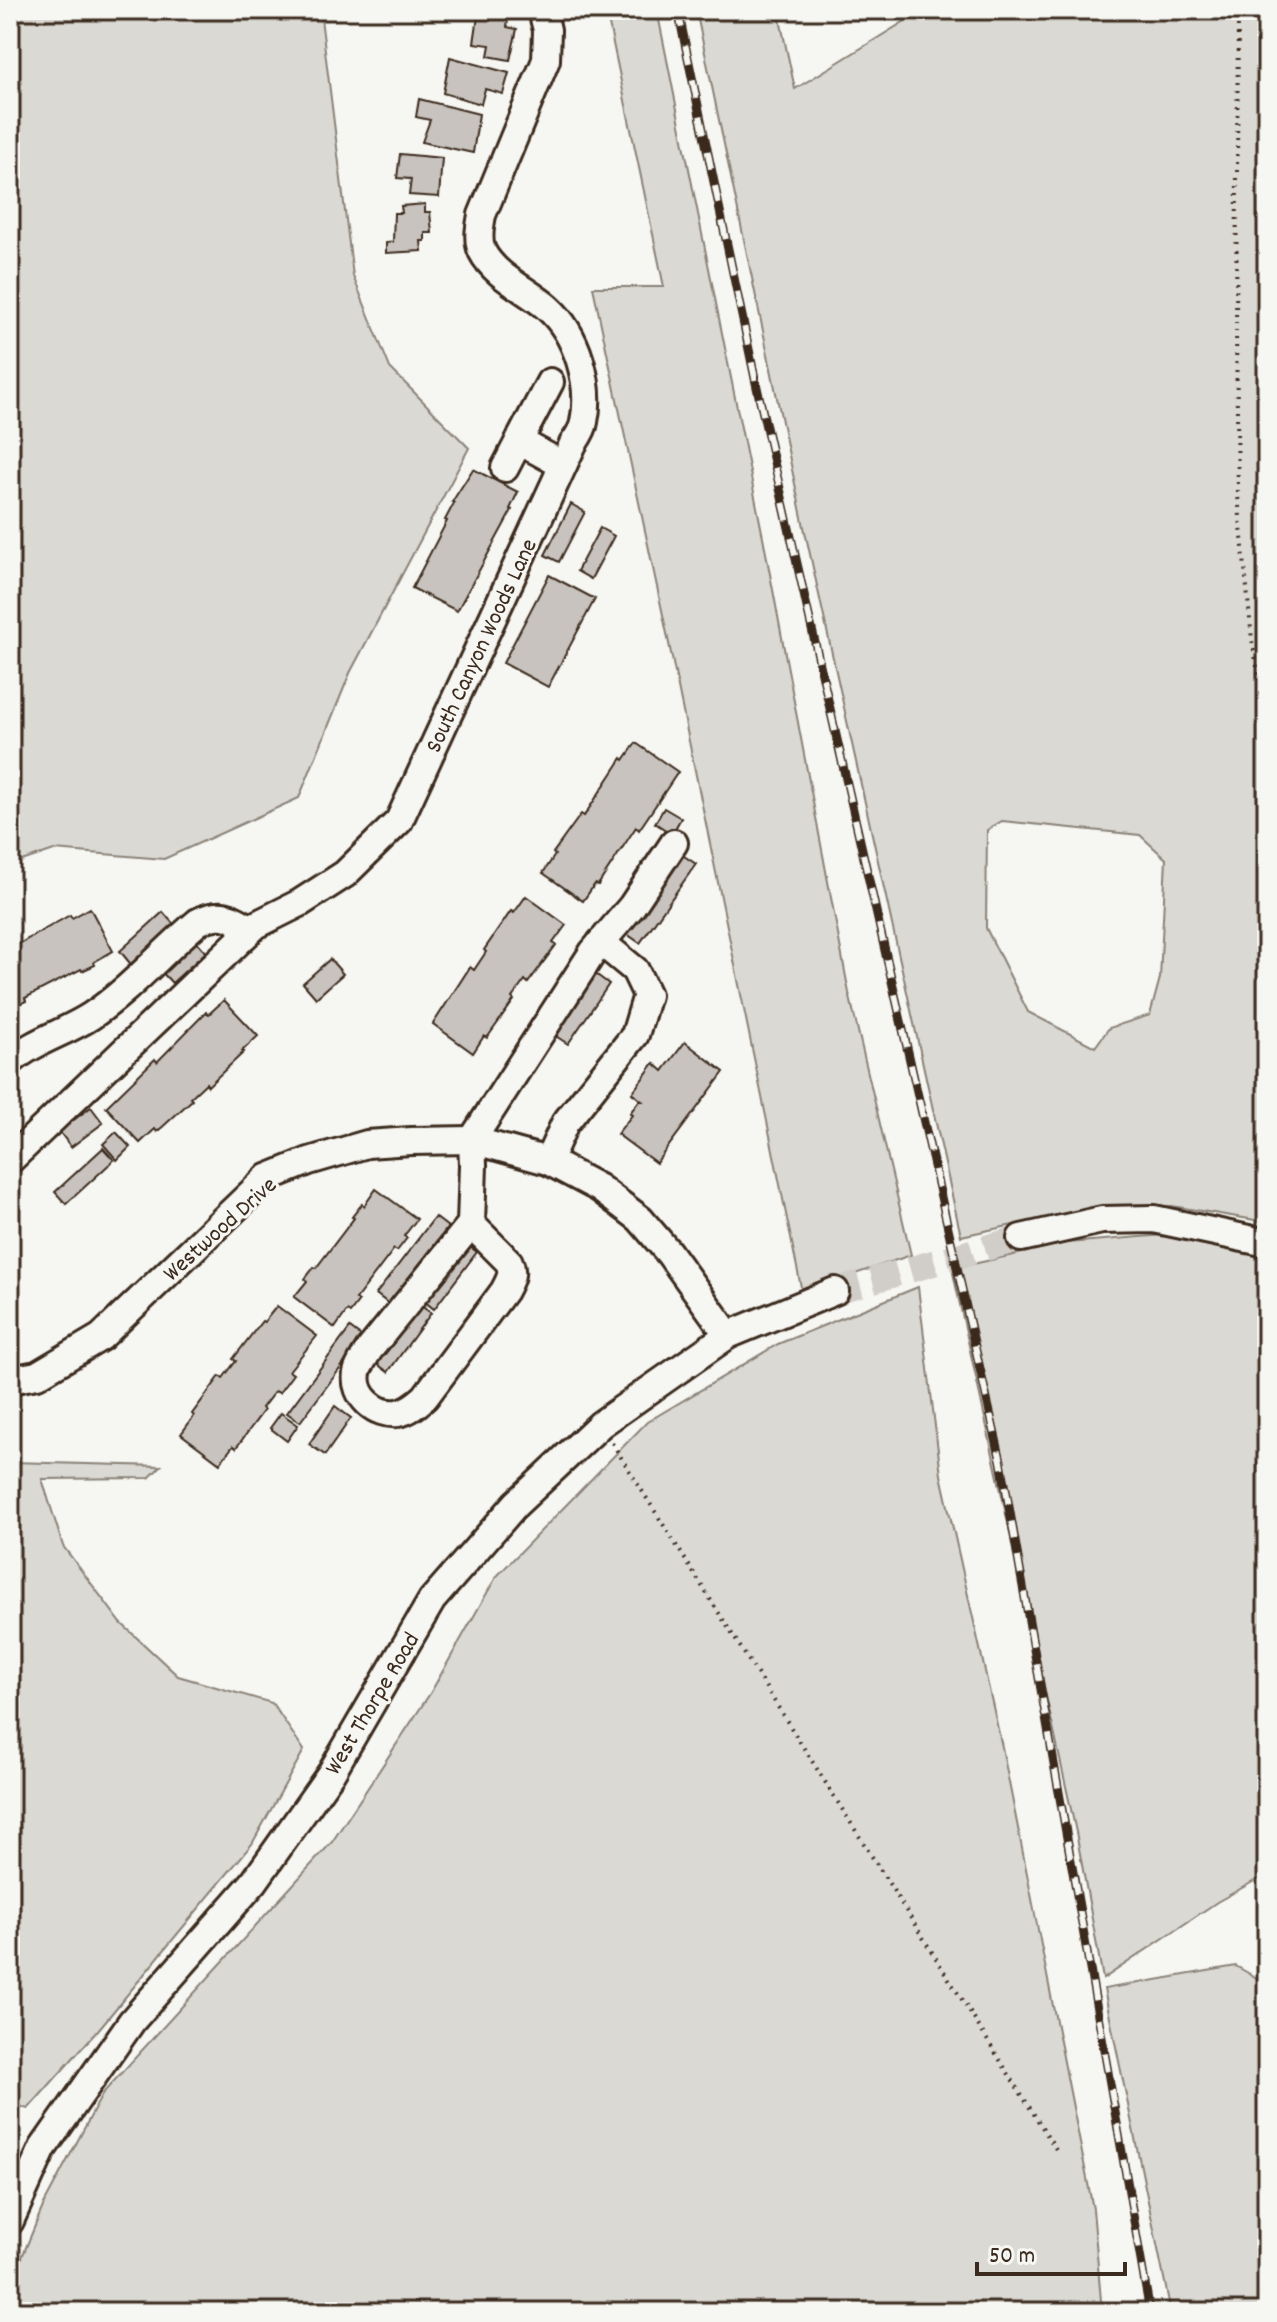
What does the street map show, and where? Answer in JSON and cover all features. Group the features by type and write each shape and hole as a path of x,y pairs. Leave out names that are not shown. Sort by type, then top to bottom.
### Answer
{"street":[{"name":"South Canyon Woods Lane","path":"10,1160 251,929 345,874 399,821 584,424 585,392 579,357 567,333 550,310 499,271 482,251 479,235 482,215 546,60 547,30 542,10"},
{"path":"505,468 550,382"},
{"path":"519,441 563,465"},
{"path":"471,1224 509,1262 512,1277 425,1397 412,1408 399,1413 385,1413 370,1406 360,1392 357,1374 369,1350 471,1224 472,1140 601,942 632,906 674,843"},
{"path":"10,1062 27,1049 91,1016 188,930 211,915 223,915 251,929"},
{"path":"548,1161 565,1123 635,1035 647,995 635,970 601,942"},
{"path":"142,972 173,1004"},
{"name":"Westwood Drive","path":"10,1380 37,1375 101,1337 267,1178 309,1161 367,1144 472,1140 548,1161 599,1188 640,1219 669,1253 728,1335"},
{"path":"1021,1238 1102,1220 1154,1219 1267,1243"},
{"name":"West Thorpe Road","path":"10,2221 43,2148 132,2021 249,1888 331,1773 432,1600 516,1504 601,1424 728,1335 835,1291"}],"path":[{"path":"1238,10 1238,496 1252,640 1267,719"},
{"path":"601,1424 1059,2154"}],"shaded area":[{"path":"10,10 320,10 353,276 390,368 469,448 350,673 299,798 164,859 54,850 10,865"},
{"path":"606,10 657,10 763,537 849,993 911,1255 802,1292 593,287 664,287"},
{"path":"696,10 778,10 795,89 923,10 1267,10 1267,1222 1172,1206 1097,1207 961,1236 804,527","holes":["1002,821 1140,835 1166,859 1160,978 1150,1015 1109,1028 1095,1047 1028,1012 986,928 987,830"]},
{"path":"1165,1235 1267,1257 1267,1874 1217,1902 1103,1979 1076,1832 953,1273 964,1266 1067,1243"},
{"path":"918,1287 941,1475 1002,1747 1093,2209 1102,2312 10,2312 10,2286 44,2204 103,2093 332,1842 431,1692 496,1577 647,1422 778,1344"},
{"path":"10,1462 161,1466 149,1478 42,1479 63,1546 121,1623 178,1676 272,1703 304,1750 252,1844 98,2030 28,2109 10,2103"},
{"path":"1236,1966 1267,1984 1267,2312 1171,2312 1104,1989"}],"building":[{"path":"479,10 509,11 507,27 517,29 510,60 488,56 490,45 474,43"},
{"path":"450,57 509,73 503,94 485,89 481,104 443,93"},
{"path":"419,99 479,114 473,153 422,142 430,120 416,117"},
{"path":"400,154 442,158 439,197 409,195 411,179 397,178"},
{"path":"425,204 425,212 430,212 432,233 425,233 425,241 421,241 422,251 386,253 386,243 393,242 394,213 402,213 401,206"},
{"path":"473,469 518,492 512,510 457,611 412,588 447,521 452,502"},
{"path":"571,504 585,512 559,562 545,555"},
{"path":"600,528 614,536 591,579 577,571"},
{"path":"549,575 595,599 548,687 503,663"},
{"path":"636,743 678,772 639,830 636,827 598,885 595,884 583,901 543,873 555,855 553,853 581,814 584,816 622,758 624,760"},
{"path":"664,808 681,818 672,834 655,823"},
{"path":"681,854 696,864 640,943 624,932"},
{"path":"526,896 566,925 553,943 556,945 528,983 525,980 487,1038 484,1036 473,1053 433,1024 470,967 474,970 511,911 514,913"},
{"path":"90,908 113,951 94,962 95,965 25,998 26,1001 12,1008 10,949 70,915 72,918"},
{"path":"163,912 176,927 133,967 120,951"},
{"path":"193,937 206,952 172,983 159,969"},
{"path":"330,959 343,974 316,998 303,983"},
{"path":"593,972 609,984 568,1044 551,1033"},
{"path":"224,1000 258,1036 208,1086 206,1083 157,1132 155,1129 140,1143 106,1107 155,1059 157,1062 206,1012 209,1014"},
{"path":"685,1042 724,1072 656,1163 617,1134 642,1101 632,1093 654,1063 663,1071"},
{"path":"91,1107 103,1123 71,1147 59,1131"},
{"path":"116,1132 130,1147 117,1160 103,1144"},
{"path":"103,1148 114,1160 66,1204 55,1192"},
{"path":"376,1189 417,1219 404,1236 407,1238 397,1251 394,1249 356,1299 359,1301 335,1328 294,1297"},
{"path":"435,1217 448,1227 389,1304 376,1294"},
{"path":"462,1241 477,1252 434,1309 419,1297"},
{"path":"414,1301 431,1313 388,1372 372,1360"},
{"path":"277,1306 317,1336 289,1371 293,1374 279,1393 275,1391 236,1448 233,1446 220,1463 181,1434 220,1376 223,1378 236,1361 233,1359"},
{"path":"350,1328 363,1338 300,1422 287,1413"},
{"path":"335,1406 351,1418 325,1455 309,1444"},
{"path":"281,1413 298,1425 287,1441 270,1428"}],"tunnel":[{"path":"835,1291 1021,1238"}],"railway":[{"path":"678,10 756,383 1001,1461 1150,2312"}]}
